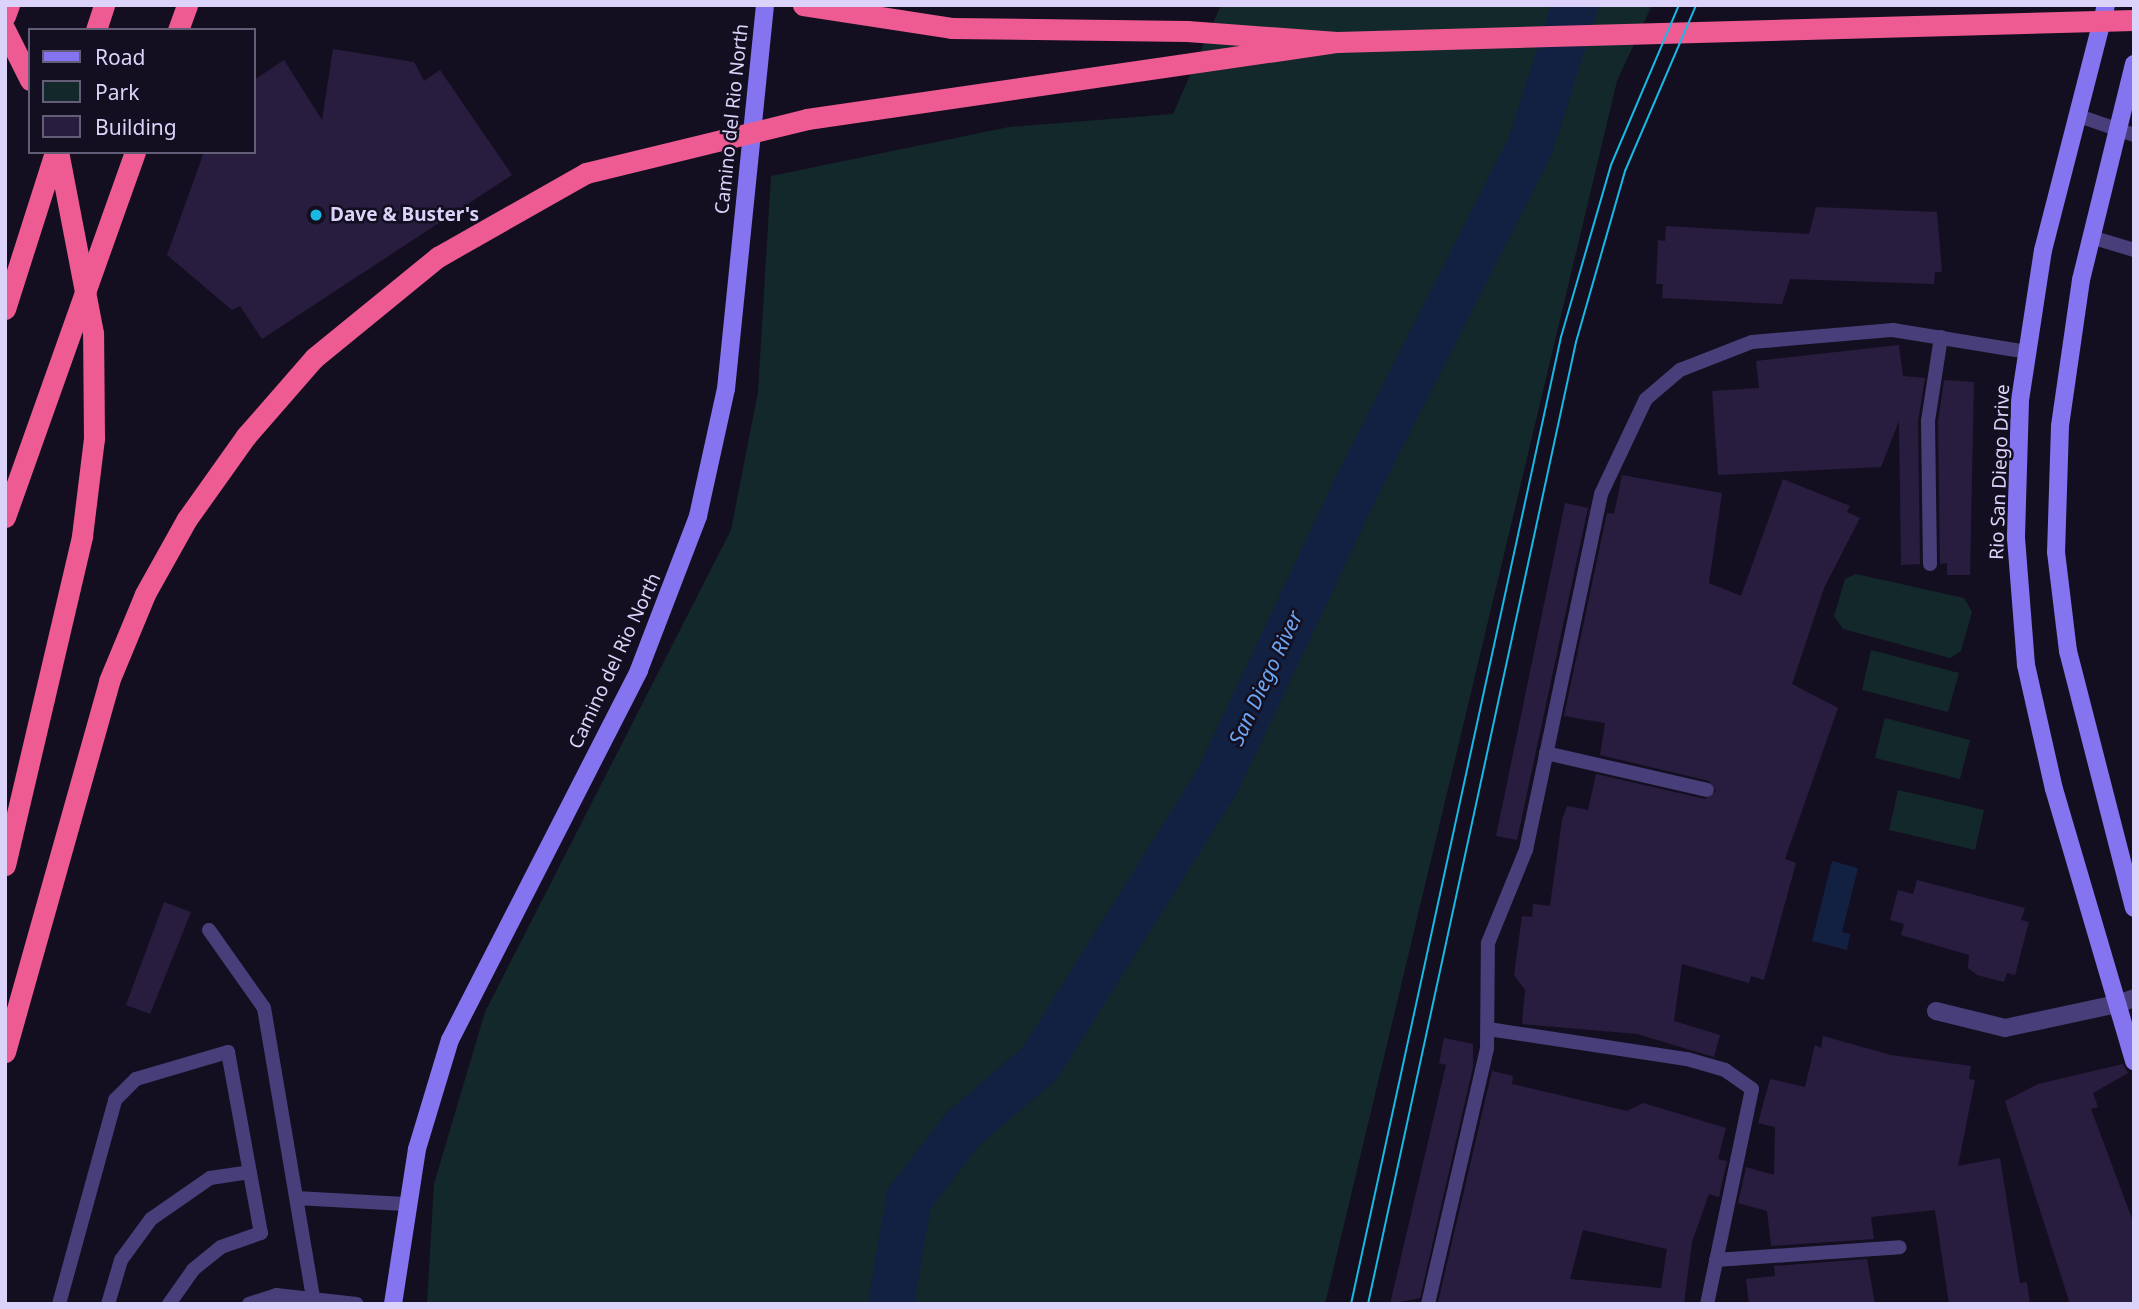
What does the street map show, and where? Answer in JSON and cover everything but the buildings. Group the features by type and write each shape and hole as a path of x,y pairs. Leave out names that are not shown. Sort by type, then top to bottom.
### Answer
{"highway":[{"path":"5,16 9,5"},
{"path":"97,28 104,5"},
{"path":"179,28 187,5"},
{"path":"803,5 951,28 1187,31 1337,42 2134,20"},
{"path":"5,30 28,76"},
{"path":"5,1052 83,769 145,594 187,519 246,436 324,350 438,257 586,173 807,119 1337,42"},
{"path":"5,309 55,154"},
{"path":"5,865 82,536 94,438 93,333 56,154"},
{"path":"5,517 134,154"}],"main road":[{"name":"Camino del Rio North","path":"393,1304 405,1204 454,1030 639,670 698,516 726,389 765,5"},
{"name":"Rio San Diego Drive","path":"2106,5 2043,250 2028,352 2016,538 2026,665 2054,789 2125,1001 2134,1060"},
{"path":"2134,64 2091,237 2060,426 2056,552 2068,651 2128,868 2134,908"}],"street":[{"path":"1936,1011 2005,1028 2125,1001"}],"lane":[{"path":"2076,115 2134,135"},
{"path":"2091,237 2134,250"},
{"path":"1428,1304 1488,1028 1488,943 1526,850 1601,494 1646,399 1680,370 1752,342 1893,330 2028,352"},
{"path":"1930,564 1928,421 1941,338"},
{"path":"1546,753 1707,790"},
{"path":"209,930 264,1007 313,1299"},
{"path":"1488,1028 1687,1059 1726,1070 1752,1089 1707,1304"},
{"path":"59,1304 115,1100 136,1079 228,1052 261,1233 221,1247 192,1270 169,1304"},
{"path":"108,1304 121,1260 151,1219 210,1178 250,1172"},
{"path":"296,1198 405,1204"},
{"path":"1716,1260 1900,1247"},
{"path":"249,1304 276,1295 357,1304"}],"green space":[{"path":"1221,5 1652,5 1617,81 1325,1304 427,1304 434,1184 485,1012 731,530 758,392 771,176 1009,127 1173,114"},
{"path":"1856,574 1964,598 1972,612 1961,651 1950,658 1843,629 1834,616 1845,579"},
{"path":"1871,650 1959,673 1948,712 1862,690"},
{"path":"1885,718 1970,740 1960,779 1875,758"},
{"path":"1898,790 1984,810 1975,850 1889,830"}],"water":[{"path":"1832,861 1858,868 1842,932 1850,934 1847,950 1812,941"}],"waterway":[{"name":"San Diego River","path":"891,1304 909,1199 963,1129 1040,1063 1217,782 1356,488 1531,144 1575,5"}],"tram line":[{"path":"1351,1304 1561,337 1611,165 1679,5"},
{"path":"1368,1304 1576,342 1625,171 1696,5"}],"place":[{"name":"Dave & Buster's","path":"316,215"}]}
